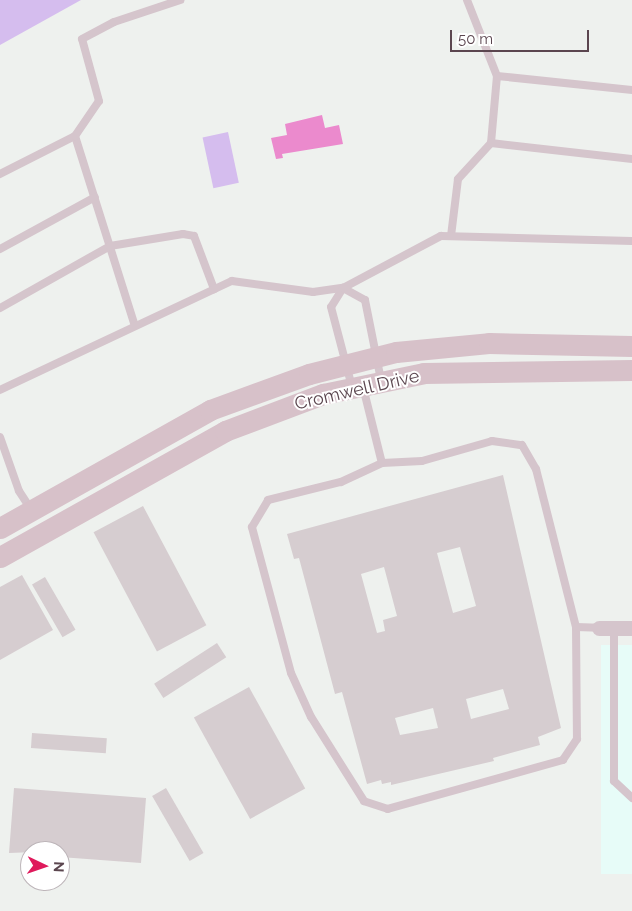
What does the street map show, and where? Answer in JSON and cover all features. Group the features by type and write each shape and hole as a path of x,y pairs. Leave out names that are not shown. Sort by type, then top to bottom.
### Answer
{"street":[{"name":"Cromwell Drive","path":"0,528 210,410 309,374 377,357 489,343 632,346"},
{"name":"Cromwell Drive","path":"0,557 225,431 323,394 424,373 479,370 632,370"},
{"path":"598,628 632,628"}],"lane":[{"path":"0,174 75,136 99,101 82,39 114,22 180,0"},
{"path":"451,236 458,179 491,143 497,76 467,0"},
{"path":"497,76 632,90"},
{"path":"75,136 135,326"},
{"path":"491,143 632,159"},
{"path":"0,248 95,198"},
{"path":"0,308 110,246 183,234 194,236 214,290"},
{"path":"0,390 232,281 313,292 343,288 432,241 451,236 632,241"},
{"path":"343,288 365,300 377,357 366,386"},
{"path":"343,288 331,307 346,364 366,386 382,463"},
{"path":"0,437 19,491 31,510"},
{"path":"492,441 522,444 536,468 576,627 577,739 563,760 388,809 364,801 311,717 291,673 252,527 268,500 341,482 382,463 422,461 492,441"},
{"path":"576,627 598,628"},
{"path":"614,628 614,780 632,798"}],"shaded area":[{"path":"0,0 81,0 0,45"},
{"path":"322,115 325,128 339,125 343,144 282,154 283,158 276,159 271,138 287,135 285,124"},
{"path":"228,132 239,183 213,188 203,137"},
{"path":"601,645 632,645 632,874 601,874"}],"building":[{"path":"503,475 561,728 538,737 540,745 493,758 494,761 391,785 391,782 382,784 381,780 367,784 342,692 335,694 299,558 294,559 287,534","holes":["460,547 476,606 453,613 437,553","384,567 397,616 383,620 385,631 377,633 361,574","503,689 509,709 471,719 466,699","433,708 438,728 400,735 395,718"]},
{"path":"143,506 206,625 157,651 94,532"},
{"path":"22,575 53,630 0,660 0,587"},
{"path":"45,577 76,630 63,637 32,584"},
{"path":"217,643 226,657 163,698 154,684"},
{"path":"249,687 305,788 250,819 194,718"},
{"path":"32,733 107,738 106,753 31,748"},
{"path":"14,788 146,798 141,863 70,858 70,841 20,841 20,853 9,853"},
{"path":"166,788 204,853 190,861 152,796"}]}
